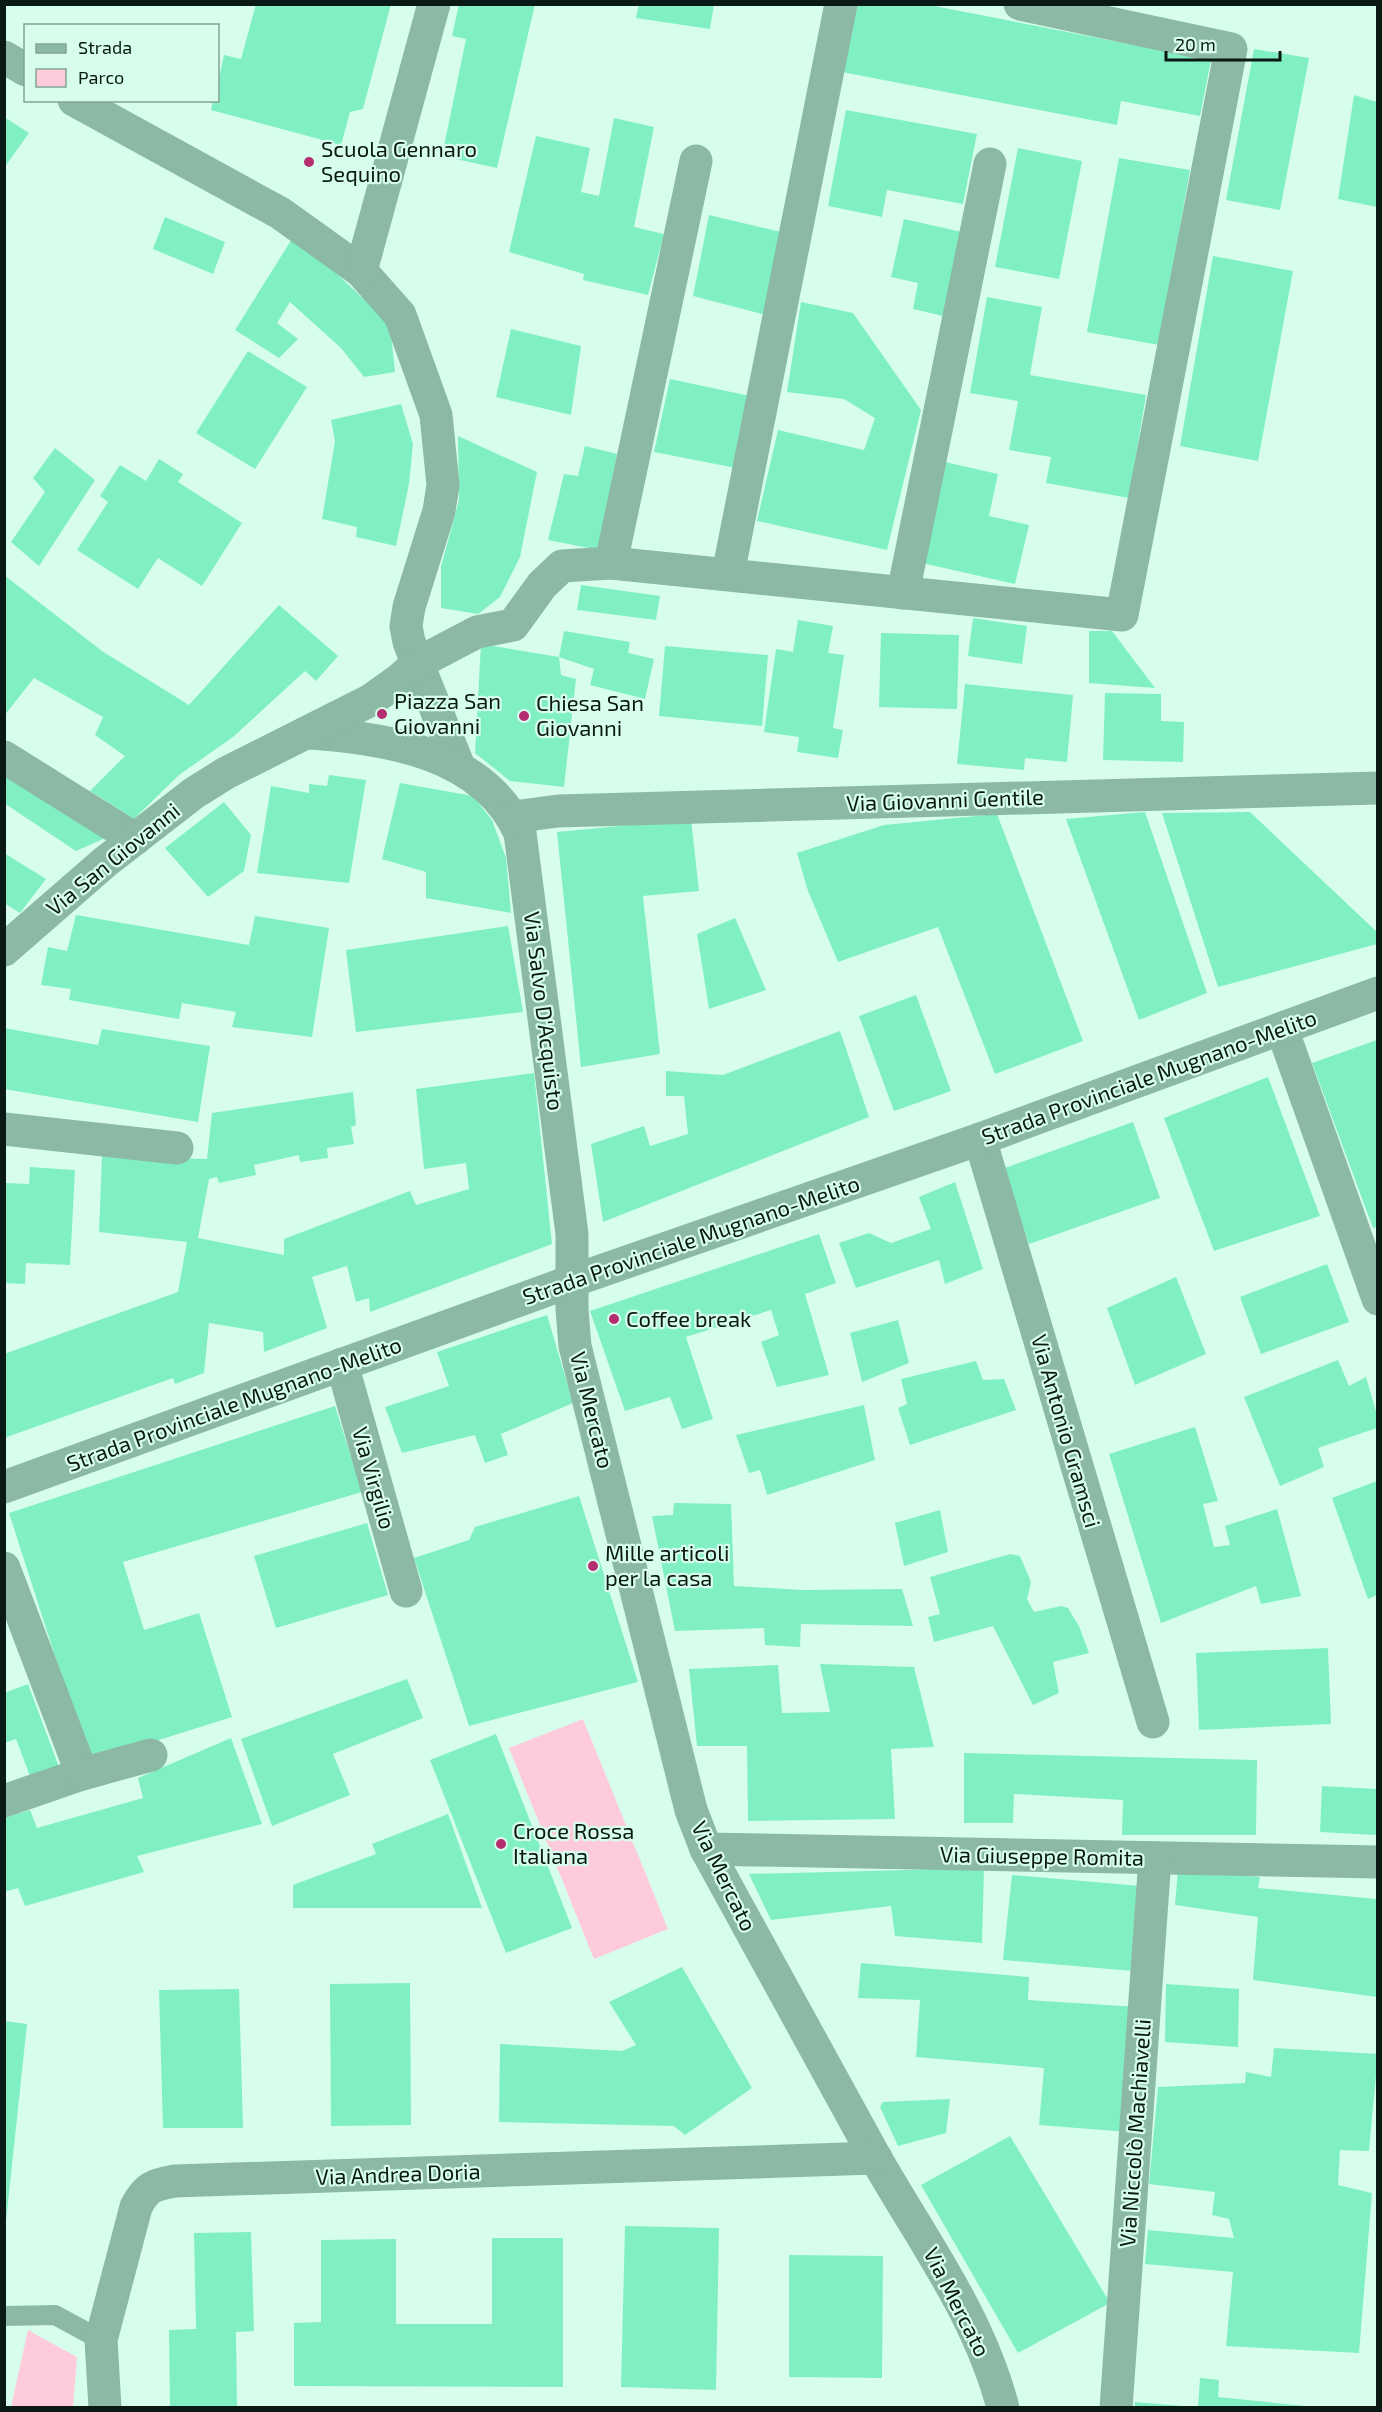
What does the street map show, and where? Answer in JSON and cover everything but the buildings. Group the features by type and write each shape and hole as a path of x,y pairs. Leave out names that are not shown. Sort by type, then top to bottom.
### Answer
{"street":[{"path":"361,271 434,4"},
{"path":"728,574 842,4"},
{"path":"309,733 371,700 418,663 477,632 513,626 542,585 562,566 611,563 1122,615 1231,49 1020,4"},
{"path":"4,57 24,69"},
{"path":"78,102 280,213 361,271 400,315 436,415 443,485 439,511 409,607 406,626 409,642 459,767"},
{"path":"611,563 696,161"},
{"path":"903,592 990,164"},
{"path":"309,733 348,735 411,749 459,767"},
{"name":"Via San Giovanni","path":"4,950 135,839 194,793 226,773 309,733"},
{"path":"4,758 135,839"},
{"name":"Via Salvo D'Acquisto","path":"459,767 487,789 513,818 523,848 572,1234 572,1281"},
{"name":"Via Giovanni Gentile","path":"513,818 570,811 1377,788"},
{"name":"Strada Provinciale Mugnano-Melito","path":"4,1487 572,1281 980,1139 1377,993"},
{"path":"1282,1029 1377,1299"},
{"path":"4,1129 177,1148"},
{"name":"Via Antonio Gramsci","path":"980,1139 1152,1722"},
{"name":"Via Mercato","path":"572,1281 575,1346 679,1765 691,1810 706,1849 876,2158 949,2279 972,2325 1004,2401"},
{"name":"Via Virgilio","path":"342,1364 406,1591"},
{"path":"4,1568 82,1774"},
{"path":"4,1802 82,1774 151,1755"},
{"name":"Via Giuseppe Romita","path":"706,1849 1377,1862"},
{"name":"Via Niccolò Machiavelli","path":"1116,2408 1155,1858"},
{"name":"Via Andrea Doria","path":"105,2408 101,2340 136,2207 143,2192 157,2184 187,2181 876,2158"}],"lane":[{"path":"4,2316 55,2315 101,2340"}],"green space":[{"path":"583,1719 668,1929 594,1959 509,1748"},
{"path":"28,2330 77,2357 73,2407 11,2407"}],"place":[{"name":"Scuola Gennaro Sequino","path":"309,162"},
{"name":"Piazza San Giovanni","path":"382,714"},
{"name":"Chiesa San Giovanni","path":"524,716"},
{"name":"Coffee break","path":"614,1319"},
{"name":"Mille articoli per la casa","path":"593,1566"},
{"name":"Croce Rossa Italiana","path":"501,1844"}]}
